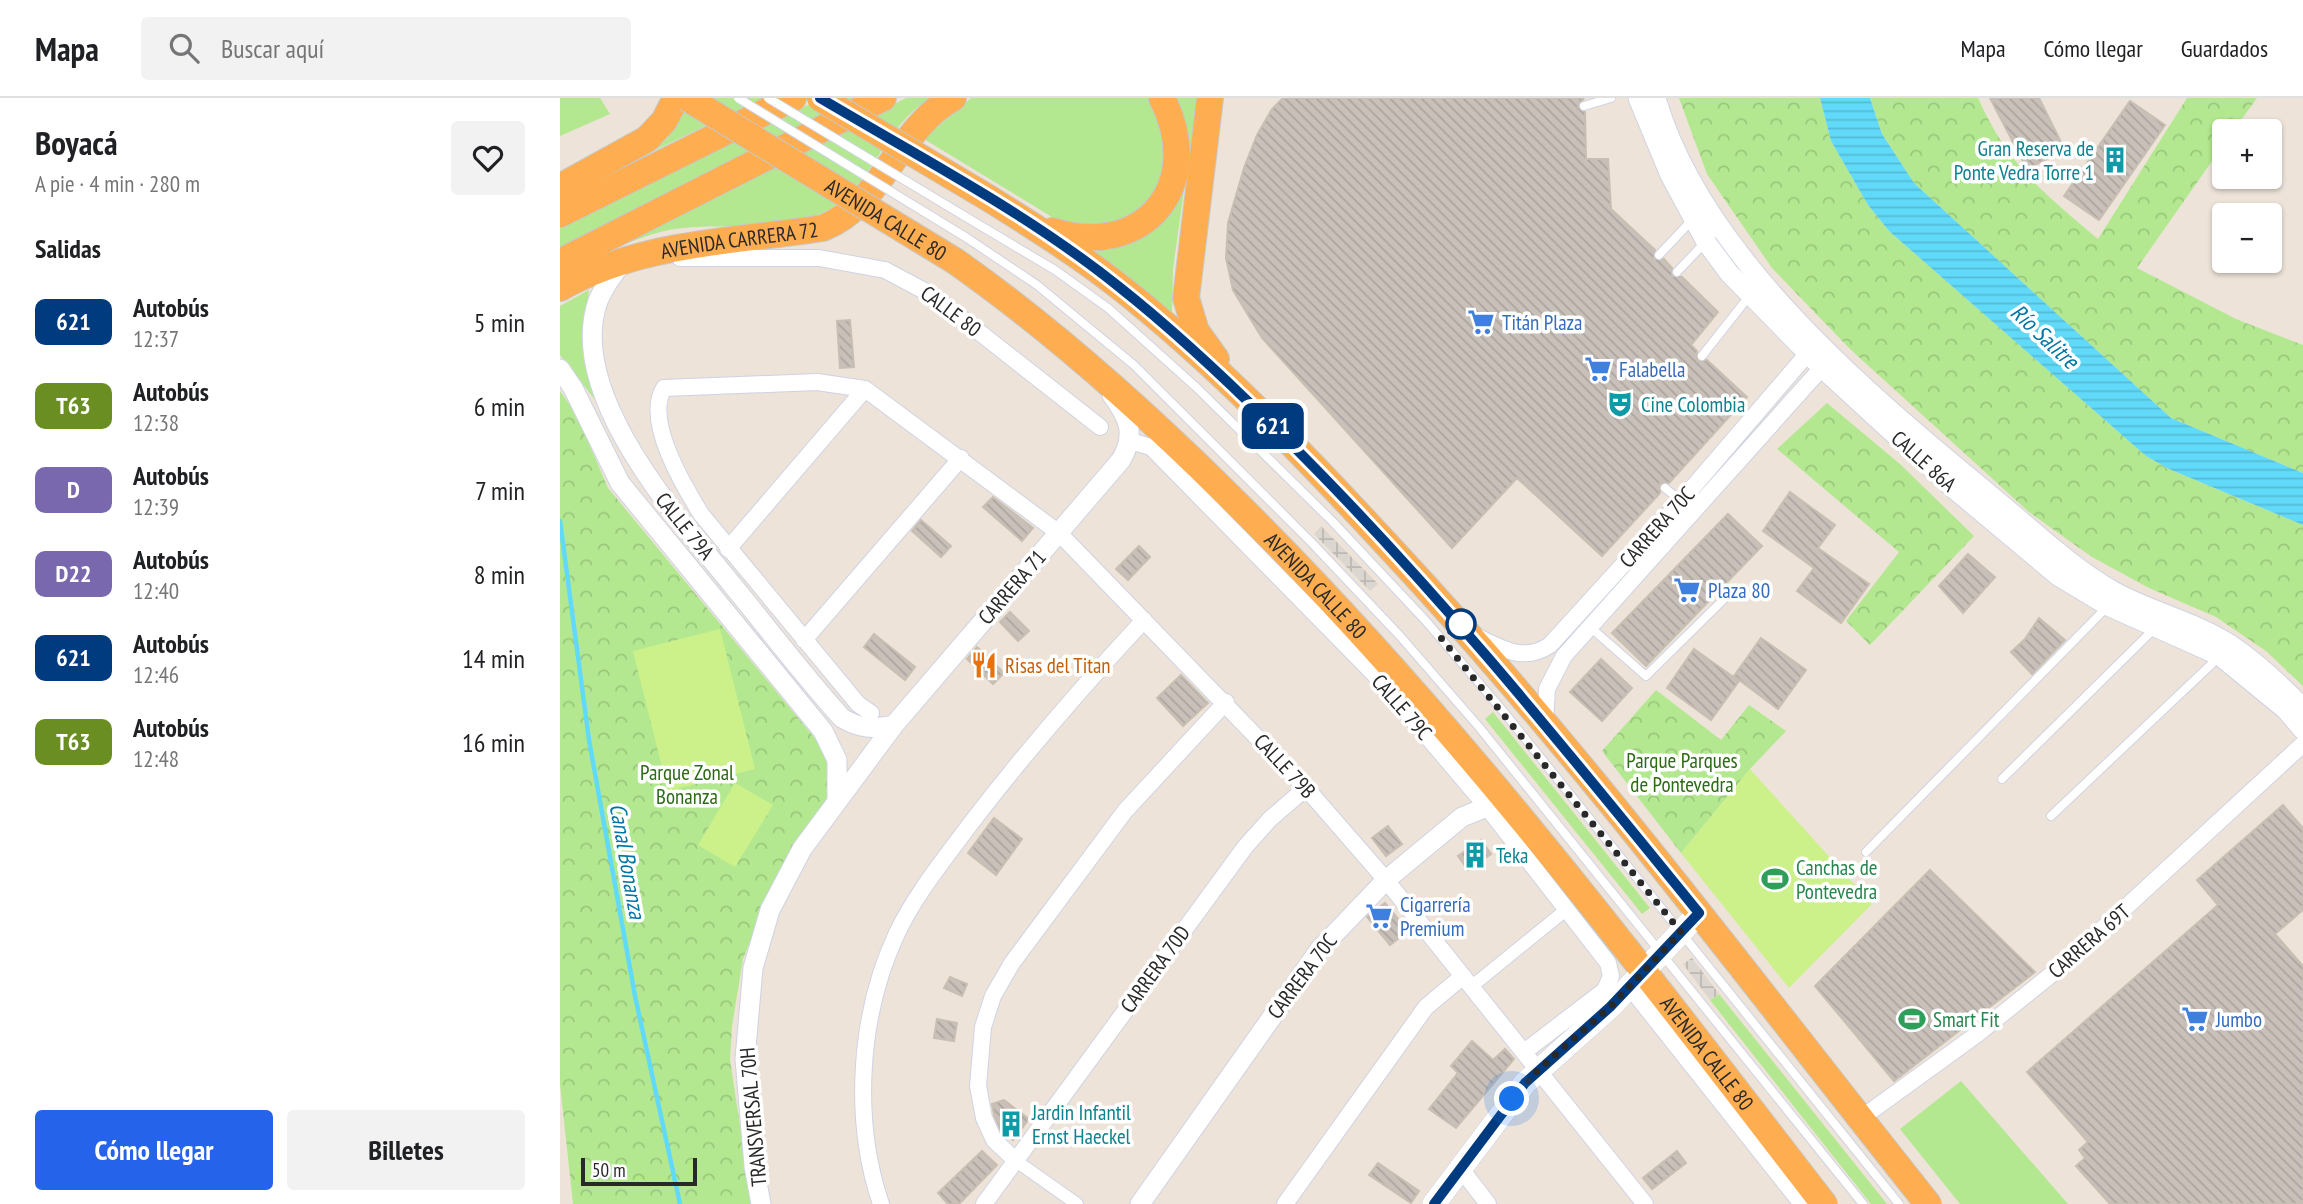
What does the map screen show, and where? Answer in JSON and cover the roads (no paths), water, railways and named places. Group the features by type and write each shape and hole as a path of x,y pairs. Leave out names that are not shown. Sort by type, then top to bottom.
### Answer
{"highway":[{"path":"560,187 648,139 664,121 676,98"},
{"name":"AVENIDA CALLE 80","path":"687,98 961,249 1091,366 1257,523 1373,642 1459,740 1500,808 1824,1204"},
{"path":"560,215 793,98"},
{"path":"820,98 990,199 1120,287 1244,397 1323,475 1470,633 1545,722 1928,1204"},
{"name":"AVENIDA CARRERA 72","path":"560,262 883,98"},
{"name":"AVENIDA CARRERA 72","path":"560,288 628,257 678,247 726,243 822,228 848,215 870,195 917,127 953,98"},
{"path":"1024,221 1081,239 1105,238 1133,228 1155,211 1171,186 1178,162 1177,139 1161,98"},
{"path":"1210,98 1186,298 1196,331 1244,397"}],"main road":[{"path":"1434,1204 1538,1070 1699,913"}],"street":[{"name":"CALLE 86A","path":"1638,98 1692,220 1706,242 1750,295 1828,361 1954,489 2058,576 2108,606 2220,656 2286,710 2303,730"},
{"name":"CALLE 86A","path":"1656,98 1685,171 1701,200 1813,347"},
{"path":"726,243 775,258"},
{"path":"628,257 775,258"},
{"name":"CALLE 79A","path":"628,257 598,300 593,331 594,352 603,387 634,455 670,508 842,718 856,727 871,729 894,725"},
{"name":"CALLE 80","path":"775,258 853,262 885,270 909,281 932,295 1100,428"},
{"name":"CARRERA 70C","path":"1470,633 1504,650 1523,655 1541,651 1681,501 1813,347"},
{"name":"CALLE 86A","path":"1828,361 2081,569 2116,592 2230,645 2303,708"},
{"name":"CARRERA 70C","path":"1545,722 1544,705 1552,675 1564,656 1828,361"},
{"path":"1091,366 1129,422 1130,441"},
{"name":"CALLE 79A","path":"560,369 573,388 620,484 823,731 837,760 838,800"},
{"name":"CALLE 79A","path":"865,389 817,382 664,388 658,397 658,415 671,457 694,504 728,549 858,704 871,713"},
{"path":"728,549 865,389"},
{"name":"CALLE 79B","path":"865,389 1059,533 1226,702 1386,880 1645,1204"},
{"name":"CALLE 79C","path":"1130,441 1151,447 1318,615 1500,808 1567,909 1608,963 1636,972 1802,1204"},
{"name":"CARRERA 71","path":"838,800 894,725 1115,468 1130,441"},
{"path":"804,640 961,458"},
{"path":"881,1204 867,1144 864,1055 876,990 897,933 934,873 1032,744 1144,620"},
{"path":"1077,1204 1016,1161 995,1140 984,1118 978,1086 983,1027 993,996 1026,943 1125,811 1226,702"},
{"name":"CARRERA 69T","path":"1860,1119 1976,1035 2062,966 2303,744"},
{"name":"CARRERA 70D","path":"984,1204 1245,847 1270,819 1306,788"},
{"name":"TRANSVERSAL 70H","path":"761,1204 754,1166 745,1059 753,968 770,910 802,849 838,800"},
{"name":"CARRERA 70C","path":"1140,1204 1320,948 1386,880 1462,817 1500,808"},
{"path":"1285,1204 1426,1007 1567,909"},
{"path":"1524,1052 1605,990 1636,972"},
{"path":"1461,1168 1488,1204"}],"lane":[{"path":"738,98 961,249 1037,285 1134,365 1312,543 1479,727 1636,972 1863,1204"},
{"path":"768,98 1055,270 1108,308 1196,387 1333,522 1425,620 1494,701 1899,1204"},
{"path":"1584,106 1611,98"},
{"path":"1677,272 1706,242 1713,230 1701,200"},
{"path":"1659,254 1692,220"},
{"path":"1702,356 1750,295"},
{"path":"1665,488 1681,501"},
{"path":"1590,627 1646,676 1725,598"},
{"path":"1866,852 2108,606"},
{"path":"2002,779 2155,628"},
{"path":"2051,816 2220,656"}],"water":[{"name":"Río Salitre","path":"1820,98 1870,98 1882,134 1914,183 2171,418 2303,473 2303,525 2169,469 2146,456 1889,231 1868,205 1831,141"}],"waterway":[{"name":"Canal Bonanza","path":"560,521 589,740 635,996 680,1204"}],"place":[{"name":"Gran Reserva de Ponte Vedra Torre 1","path":"2115,160"},
{"name":"Titán Plaza","path":"1481,322"},
{"name":"Falabella","path":"1598,369"},
{"name":"Cine Colombia","path":"1620,404"},
{"name":"Plaza 80","path":"1687,590"},
{"name":"Risas del Titan","path":"984,665"},
{"name":"Teka","path":"1475,855"},
{"name":"Canchas de Pontevedra","path":"1775,879"},
{"name":"Cigarrería Premium","path":"1379,916"},
{"name":"Smart Fit","path":"1912,1019"},
{"name":"Jumbo","path":"2195,1019"},
{"name":"Jardin Infantil Ernst Haeckel","path":"1011,1124"}],"park label":[{"name":"Parque Parques de Pontevedra","path":"1682,772"},
{"name":"Parque Zonal Bonanza","path":"687,784"}]}
